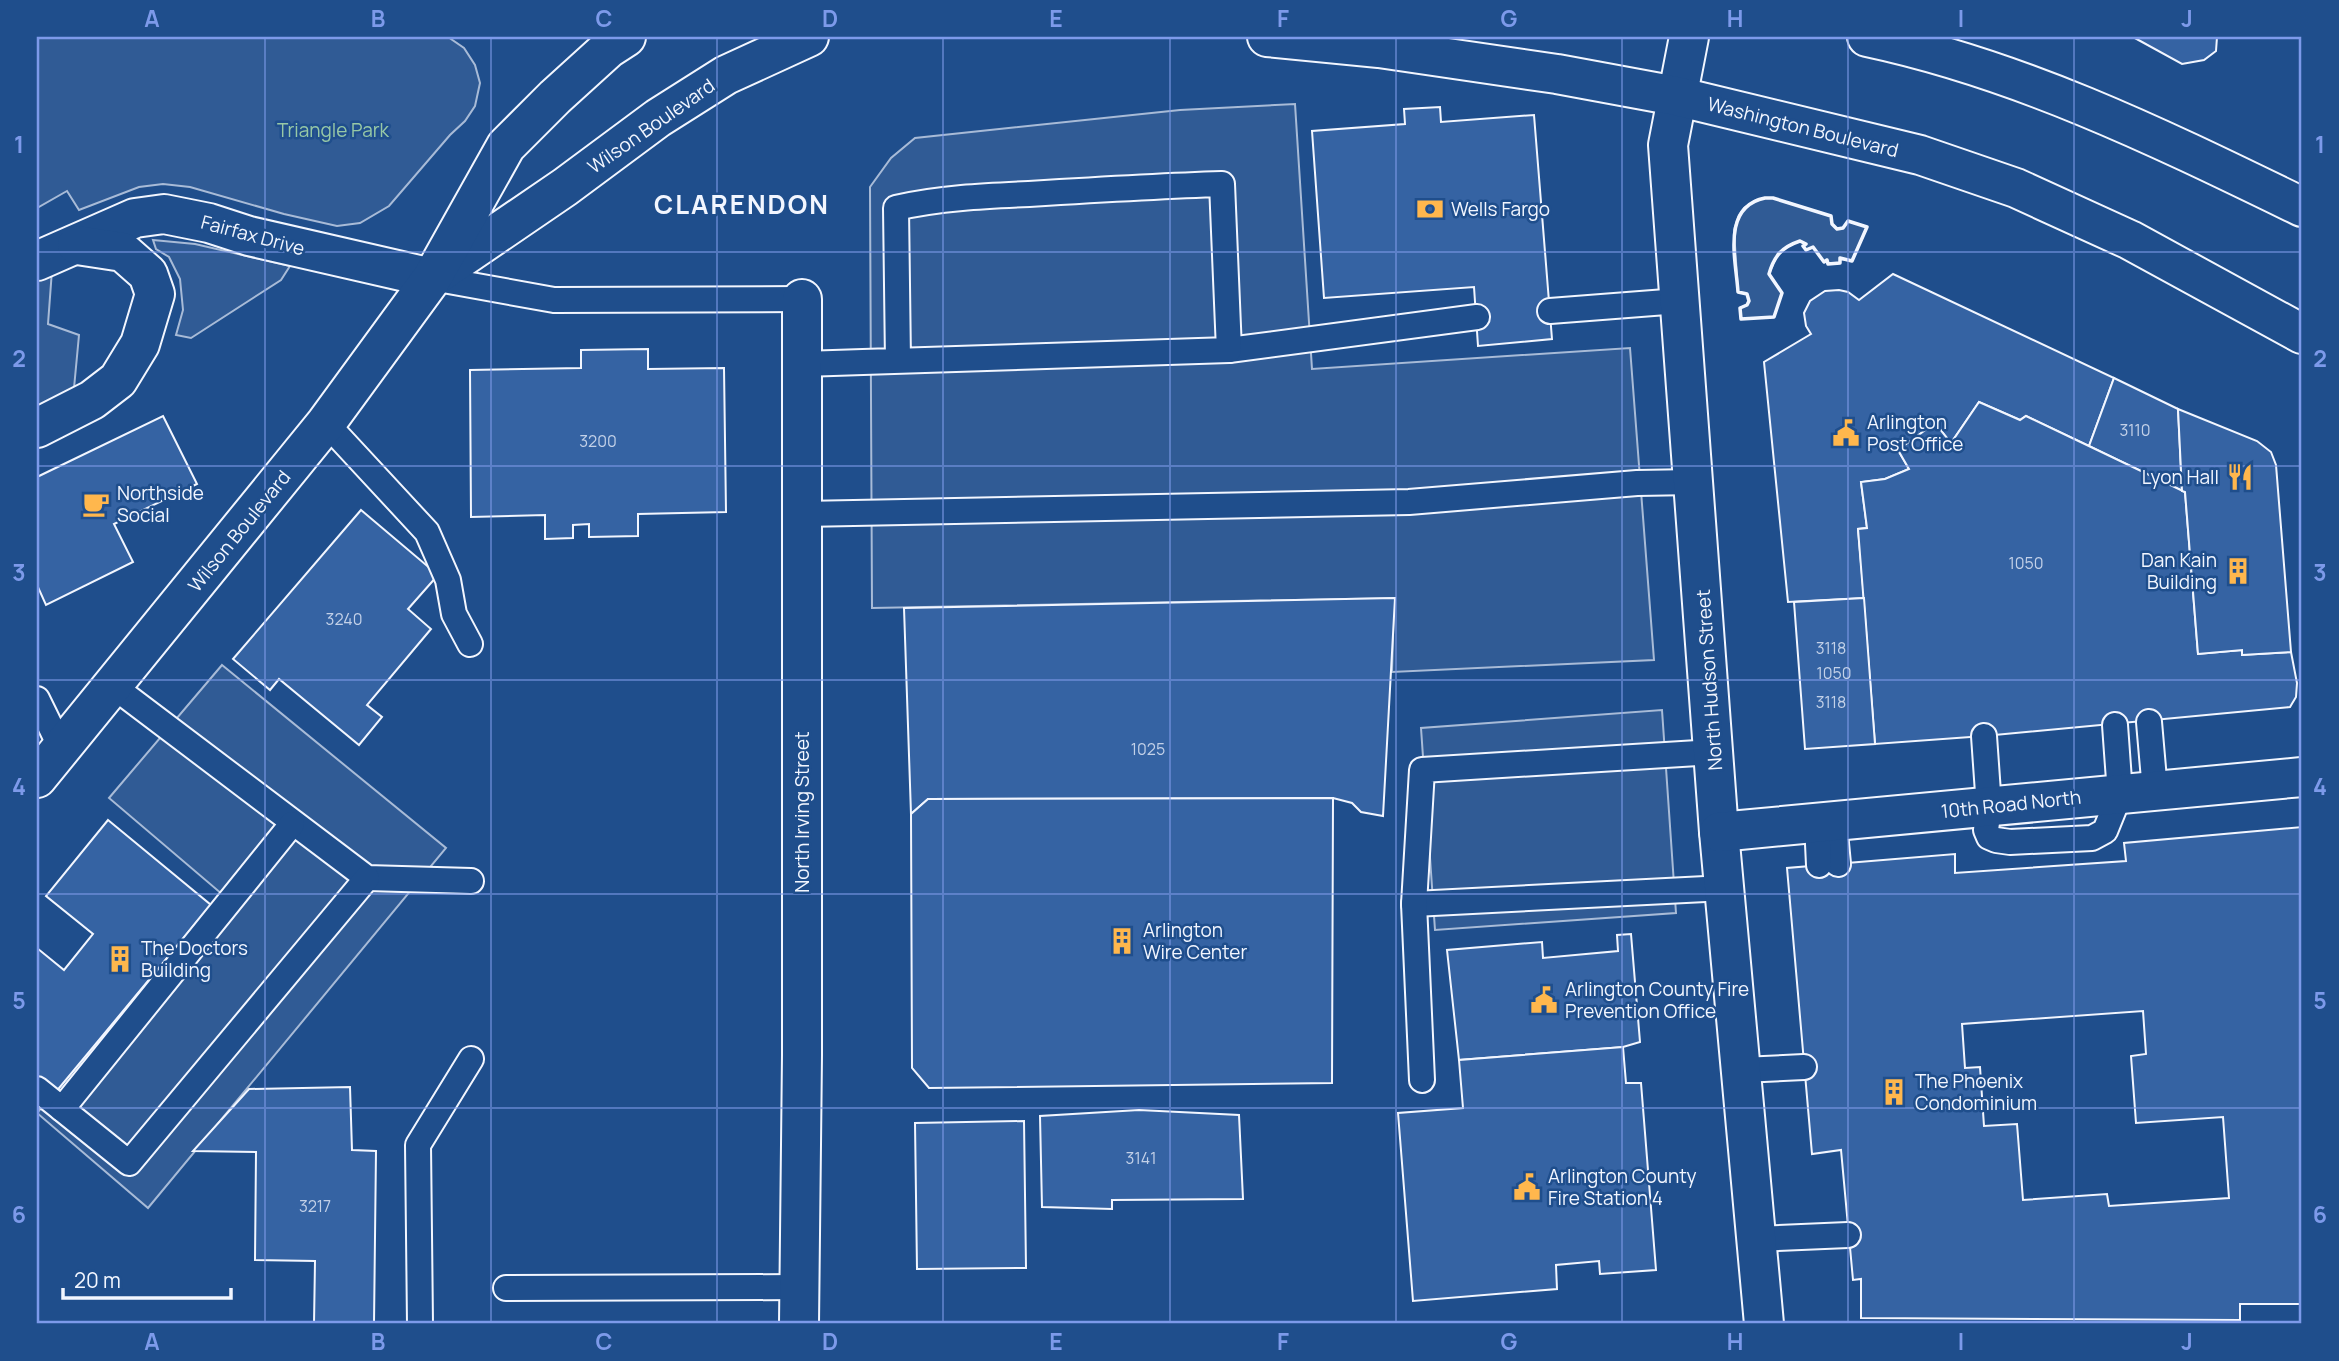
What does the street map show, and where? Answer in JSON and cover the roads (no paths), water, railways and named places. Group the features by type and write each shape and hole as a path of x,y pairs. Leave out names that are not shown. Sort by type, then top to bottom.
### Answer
{"street":[{"name":"Wilson Boulevard","path":"37,778 326,423 432,278 506,146 609,48 626,37"},
{"name":"Wilson Boulevard","path":"432,278 565,187 658,118 715,82 809,37"},
{"name":"Washington Boulevard","path":"1267,37 1393,50 1557,74 1676,96 1920,155 2016,188 2130,240 2302,334"},
{"name":"North Hudson Street","path":"1689,37 1668,145 1719,832 1764,1324"},
{"path":"1867,37 1927,50 2032,84 2136,127 2302,207"},
{"name":"Fairfax Drive","path":"37,261 135,218 164,214 432,278"},
{"path":"37,428 92,400 118,380 140,344 155,295 148,274 123,252 77,244"},
{"name":"North Irving Street","path":"799,1324 802,299"},
{"name":"10th Road North","path":"1719,832 2302,777"}],"lane":[{"path":"898,361 896,208 921,202 980,197 1222,184 1229,350"},
{"path":"432,278 554,300 802,299"},
{"path":"1550,311 1679,300"},
{"path":"803,364 1229,350 1477,317"},
{"path":"326,423 427,532 448,580 454,614 470,644"},
{"path":"803,514 1409,502 1637,483 1694,482"},
{"path":"113,686 292,824 367,878 471,881"},
{"path":"37,699 61,748"},
{"path":"2138,792 2149,722"},
{"path":"2115,725 2138,792"},
{"path":"1984,736 1989,807"},
{"path":"1422,1080 1414,904 1422,770 1714,752"},
{"path":"1825,822 1828,864"},
{"path":"62,1109 292,824"},
{"path":"37,1089 129,1163 367,878"},
{"path":"1414,904 1725,888"},
{"path":"420,1324 418,1145 471,1059"},
{"path":"1742,1070 1804,1067"},
{"path":"1756,1239 1848,1235"},
{"path":"506,1288 800,1287"}],"place":[{"name":"Wells Fargo","path":"1430,209"},
{"name":"Arlington Post Office","path":"1846,433"},
{"name":"Lyon Hall","path":"2240,477"},
{"name":"Northside Social","path":"96,504"},
{"name":"Dan Kain Building","path":"2238,571"},
{"name":"Arlington Wire Center","path":"1122,941"},
{"name":"The Doctors Building","path":"120,959"},
{"name":"Arlington County Fire Prevention Office","path":"1544,1000"},
{"name":"The Phoenix Condominium","path":"1894,1092"},
{"name":"Arlington County Fire Station 4","path":"1527,1187"}],"district":[{"name":"CLARENDON","path":"742,204"}],"park label":[{"name":"Triangle Park","path":"333,130"}]}
